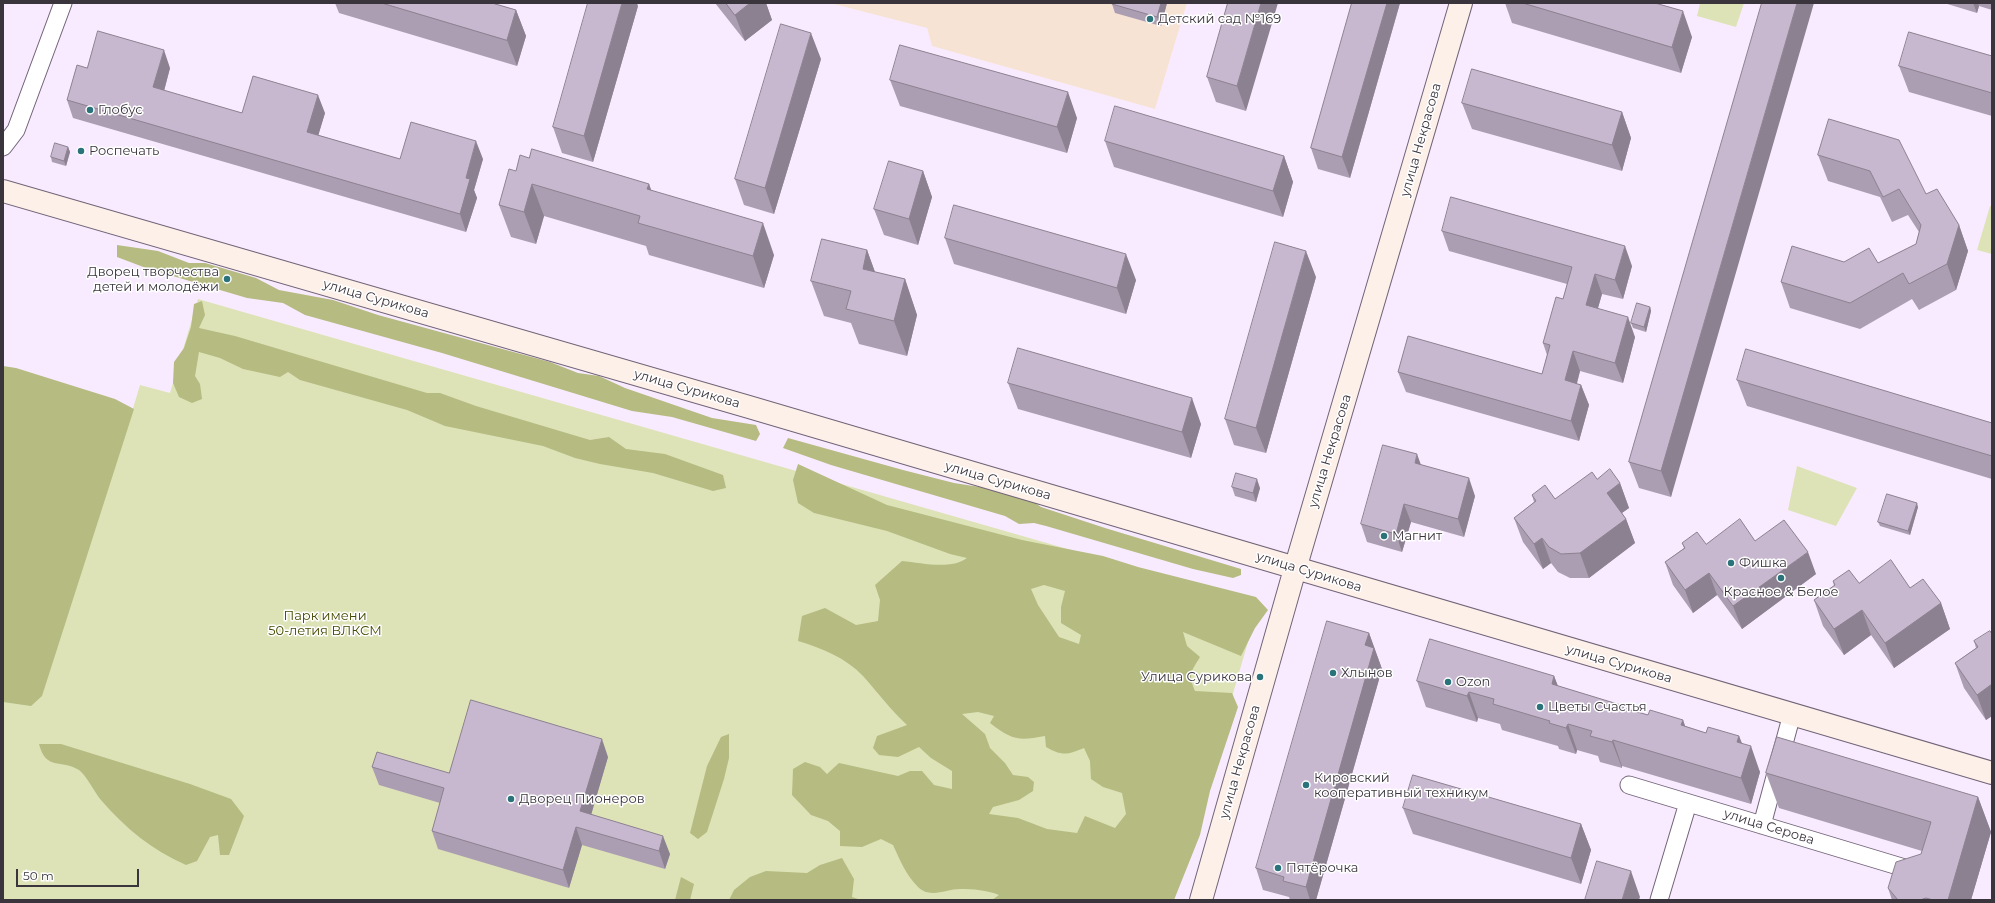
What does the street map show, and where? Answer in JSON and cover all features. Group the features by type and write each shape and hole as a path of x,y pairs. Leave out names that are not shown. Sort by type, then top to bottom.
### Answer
{"street":[{"path":"3,147 16,130 63,3"},
{"name":"улица Некрасова","path":"1201,900 1295,569 1462,3"},
{"name":"улица Сурикова","path":"3,191 749,407 1992,773"},
{"path":"1762,825 1792,714"},
{"name":"улица Серова","path":"1629,785 1908,869"},
{"path":"1659,900 1688,803"}],"shaded area":[{"path":"830,3 1187,3 1155,109 932,46 927,28"}],"green space":[{"path":"1700,3 1744,3 1736,27 1697,16"},
{"path":"1990,206 1992,206 1992,254 1977,250"},
{"path":"117,245 158,251 189,263 205,263 256,278 279,290 333,300 378,315 550,362 578,373 599,376 625,388 712,418 756,425 760,434 756,441 672,417 632,411 442,353 305,315 283,303 247,298 146,268 117,257"},
{"name":"Парк имени 50-летия ВЛКСМ","path":"198,299 1259,604 1173,900 3,900 3,376 131,415 140,385 170,393"},
{"path":"202,301 205,315 199,328 235,336 427,393 440,393 476,406 590,440 609,437 626,449 665,454 723,475 726,488 713,491 653,473 575,458 543,446 445,426 407,410 300,380 288,372 280,377 243,369 220,358 199,352 195,376 200,384 202,399 192,403 179,397 173,383 174,362 184,348 191,327 194,304"},
{"path":"3,366 16,368 115,399 134,409 42,696 31,706 3,702"},
{"path":"788,438 954,483 1012,492 1027,497 1041,507 1241,569 1241,575 1233,578 1193,569 1046,526 1034,523 1019,524 1005,516 831,465 783,448"},
{"path":"798,464 887,505 1022,540 1103,556 1138,567 1256,597 1268,610 1255,628 1241,656 1183,632 1187,646 1200,657 1194,666 1191,677 1195,691 1232,693 1238,707 1210,791 1200,835 1174,900 992,900 999,895 970,889 955,889 933,893 923,891 910,877 893,845 881,839 862,847 840,846 840,831 828,821 811,815 792,795 793,769 805,762 820,767 827,774 839,763 898,776 910,771 922,771 934,785 952,789 952,771 931,758 919,747 898,757 879,755 873,748 877,736 907,725 863,676 849,664 825,650 798,641 802,616 825,608 856,625 878,621 880,600 875,585 902,561 945,565 960,562 967,558 950,554 887,531 814,513 798,503 793,480","holes":["1044,585 1065,591 1061,607 1061,623 1081,635 1079,644 1059,637 1038,605 1031,589","978,712 994,716 990,723 1010,736 1022,739 1045,736 1046,747 1056,752 1065,754 1084,748 1090,761 1091,779 1103,787 1122,793 1126,814 1115,828 1085,816 1077,833 1047,829 1018,818 989,814 993,807 1019,800 1033,791 1034,782 1028,777 1013,775 1005,763 990,748 985,734 962,714"]},
{"path":"1797,466 1857,488 1836,526 1788,510"},
{"path":"729,734 729,758 724,779 707,832 698,839 690,833 707,766 721,737"},
{"path":"39,744 61,744 190,784 231,799 244,816 229,855 220,855 218,835 210,837 197,861 186,865 150,845 129,829 110,810 79,770 50,761 42,752"},
{"path":"842,858 854,879 852,897 861,900 729,900 734,890 750,877 766,871 807,873 820,865"},
{"path":"681,877 694,884 690,900 675,900"}],"building":[{"path":"382,3 492,3 516,10 507,40"},
{"path":"588,3 622,3 584,136 553,127"},
{"path":"726,3 750,3 735,15"},
{"path":"1112,3 1161,3 1157,17"},
{"path":"1228,3 1261,3 1237,86 1207,77"},
{"path":"1352,3 1387,3 1342,157 1311,148"},
{"path":"1523,3 1655,3 1683,11 1672,47"},
{"path":"1762,3 1797,3 1661,471 1629,462"},
{"path":"781,24 811,33 765,188 735,179"},
{"path":"98,31 164,50 153,87 242,113 253,76 318,95 307,132 400,159 411,122 476,141 466,178 470,179 460,214 67,100 77,65 87,68"},
{"path":"1909,32 1992,56 1992,93 1899,66"},
{"path":"900,45 1068,92 1057,127 890,80"},
{"path":"1472,69 1622,112 1612,145 1462,103"},
{"path":"1115,106 1284,156 1273,191 1105,141"},
{"path":"1829,119 1899,140 1926,194 1937,189 1959,225 1947,264 1909,284 1903,273 1850,303 1781,282 1792,246 1844,262 1869,248 1878,263 1916,244 1921,225 1899,189 1883,197 1870,171 1818,155"},
{"path":"55,143 68,147 64,161 51,157"},
{"path":"532,149 649,184 647,189 763,223 753,256 638,223 640,216 532,184 524,212 499,205 509,169 516,171 520,155 529,158"},
{"path":"889,161 923,171 909,219 874,209"},
{"path":"1451,197 1625,246 1615,280 1595,274 1586,305 1628,317 1615,363 1573,351 1565,380 1581,385 1571,421 1398,372 1408,336 1542,374 1550,345 1543,343 1556,297 1563,299 1572,267 1442,231"},
{"path":"954,205 1126,254 1117,288 945,238"},
{"path":"822,239 867,250 863,269 905,279 894,321 846,309 851,291 811,281"},
{"path":"1275,242 1306,251 1256,428 1225,419"},
{"path":"1637,303 1650,307 1644,327 1631,323"},
{"path":"1018,348 1192,398 1182,432 1008,383"},
{"path":"1746,349 1992,423 1992,456 1737,380"},
{"path":"1383,445 1417,454 1415,463 1469,478 1458,519 1404,504 1396,534 1361,524"},
{"path":"1610,469 1620,483 1607,493 1626,519 1580,553 1561,554 1549,547 1542,538 1534,544 1514,518 1536,501 1532,495 1545,485 1555,499 1592,472 1597,479"},
{"path":"1236,473 1257,479 1253,493 1232,487"},
{"path":"1887,494 1917,503 1908,531 1878,522"},
{"path":"1740,519 1755,541 1784,520 1808,552 1733,606 1709,573 1685,590 1665,562 1685,548 1682,543 1697,532 1706,544"},
{"path":"1891,560 1910,588 1923,579 1941,603 1885,643 1862,610 1834,629 1814,600 1835,585 1833,581 1849,570 1859,583"},
{"path":"1327,621 1369,633 1365,645 1374,648 1306,887 1283,881 1284,877 1256,868"},
{"path":"1990,631 1992,634 1992,684 1977,695 1955,663 1978,647 1974,641"},
{"path":"1430,639 1554,676 1552,684 1624,706 1623,708 1648,715 1650,710 1683,720 1681,725 1706,733 1708,727 1739,736 1737,742 1751,746 1741,778 1613,740 1612,742 1590,736 1592,731 1568,724 1566,728 1549,723 1550,721 1493,704 1494,699 1469,692 1467,696 1417,681"},
{"name":"Дворец Пионеров","path":"471,700 602,739 580,811 663,836 659,851 576,827 563,870 432,831 444,788 372,767 377,752 449,773"},
{"path":"1777,737 1978,797 1948,900 1933,900 1926,898 1920,900 1898,900 1888,888 1896,862 1921,854 1931,822 1766,773"},
{"path":"1413,775 1581,824 1571,858 1403,808"},
{"path":"1597,861 1631,871 1622,900 1585,900"}],"place":[{"name":"Детский сад №169","path":"1150,19"},
{"name":"Глобус","path":"90,110"},
{"name":"Роспечать","path":"81,151"},
{"name":"Дворец творчества детей и молодёжи","path":"227,279"},
{"name":"Магнит","path":"1384,536"},
{"name":"Фишка","path":"1731,563"},
{"name":"Красное & Белое","path":"1781,578"},
{"name":"Хлынов","path":"1333,673"},
{"name":"Улица Сурикова","path":"1260,677"},
{"name":"Ozon","path":"1448,682"},
{"name":"Цветы Счастья","path":"1540,707"},
{"name":"Кировский кооперативный техникум","path":"1306,785"},
{"name":"Дворец Пионеров","path":"511,799"},
{"name":"Пятёрочка","path":"1278,868"}]}
